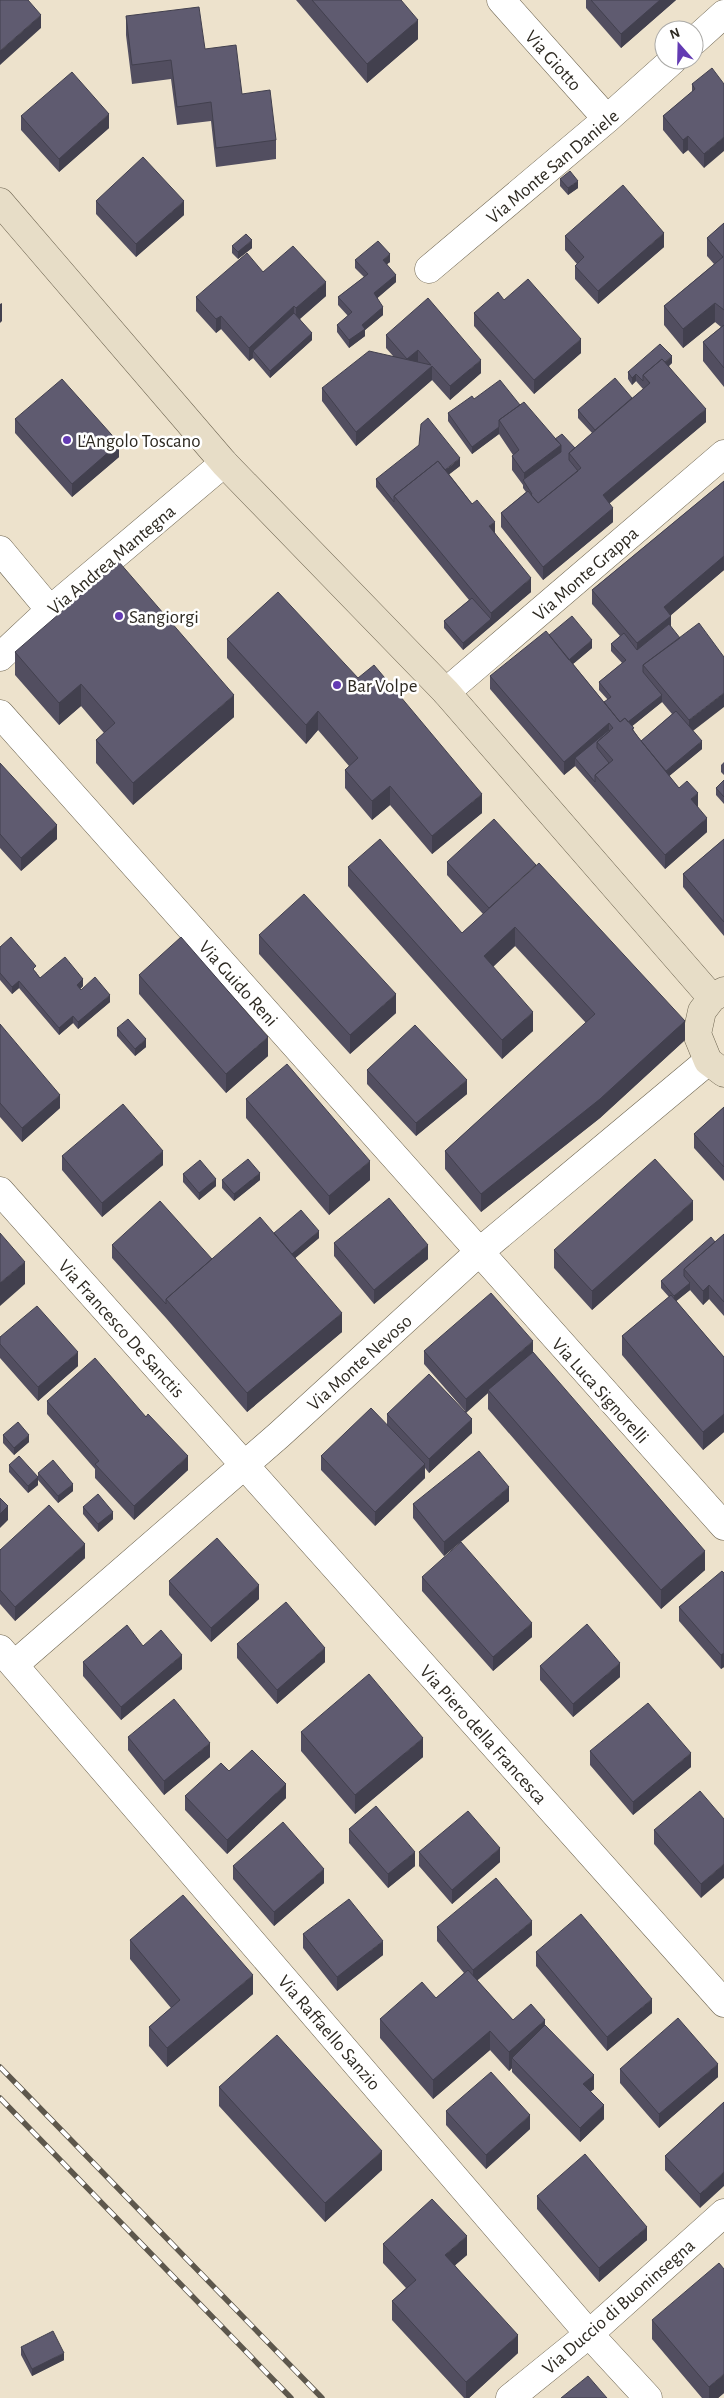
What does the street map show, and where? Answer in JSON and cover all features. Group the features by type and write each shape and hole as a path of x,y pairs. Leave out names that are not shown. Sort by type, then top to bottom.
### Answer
{"street":[{"name":"Via Giotto","path":"501,0 607,119"},
{"path":"704,32 724,14"},
{"name":"Via Monte San Daniele","path":"429,269 607,119 662,70"},
{"path":"0,202 224,463 446,692 718,995 702,1012 697,1034 716,1067"},
{"name":"Via Monte Grappa","path":"446,692 724,454"},
{"name":"Via Andrea Mantegna","path":"0,657 50,610 224,463"},
{"path":"0,550 50,610"},
{"name":"Via Guido Reni","path":"0,714 478,1253"},
{"name":"Via Monte Nevoso","path":"7,1657 244,1466 478,1253 716,1067"},
{"name":"Via Francesco De Sanctis","path":"0,1191 244,1466"},
{"name":"Via Luca Signorelli","path":"478,1253 724,1526"},
{"name":"Via Piero della Francesca","path":"244,1466 724,2002"},
{"name":"Via Raffaello Sanzio","path":"7,1657 589,2334 648,2398"},
{"name":"Via Duccio di Buoninsegna","path":"510,2398 589,2334 724,2213"}],"building":[{"path":"0,0 28,0 41,15 0,51"},
{"path":"312,0 401,0 418,20 367,64"},
{"path":"591,0 660,0 621,34"},
{"path":"199,7 205,49 236,45 242,94 270,90 276,140 216,148 211,102 177,107 171,60 132,65 126,16"},
{"path":"712,68 724,84 724,137 704,154 688,136 683,140 663,116 695,89 692,84"},
{"path":"72,72 109,114 59,159 21,116"},
{"path":"143,157 184,201 136,244 96,201"},
{"path":"570,171 578,181 568,188 560,179"},
{"path":"623,185 664,233 598,291 575,266 584,257 565,236"},
{"path":"724,223 724,310 715,303 683,329 664,306 723,257 707,238"},
{"path":"246,234 252,240 238,252 232,246"},
{"path":"378,241 390,254 383,260 396,275 374,293 383,307 362,325 365,329 349,340 337,325 352,312 338,297 368,274 355,260"},
{"path":"293,246 326,282 296,308 294,306 249,348 221,316 216,319 196,297 247,253 263,272"},
{"path":"528,279 581,339 534,380 474,313 498,292 504,300"},
{"path":"428,298 481,360 450,386 432,366 356,432 322,388 369,351 431,365 418,350 407,359 386,335"},
{"path":"294,313 312,333 270,371 253,351"},
{"path":"724,325 724,368 703,342"},
{"path":"660,344 672,356 665,362 662,359 643,375 643,381 636,374 632,378 628,372"},
{"path":"662,359 706,409 603,495 613,508 543,567 501,513 528,491 538,503 581,468 569,453 650,383 643,375"},
{"path":"615,378 632,398 595,430 578,410"},
{"path":"62,379 119,443 72,484 15,419"},
{"path":"500,380 520,405 499,420 499,427 472,447 448,413 472,396 474,399"},
{"path":"524,402 561,445 524,473 512,456 519,450 499,420"},
{"path":"428,418 460,458 445,470 438,461 394,496 394,502 376,479 419,445 421,424"},
{"path":"562,434 575,448 569,453 569,460 578,471 538,503 523,480 561,452 561,445 555,439"},
{"path":"438,461 472,504 477,500 495,522 489,526 531,578 491,613 394,496"},
{"path":"724,481 724,556 664,607 671,616 637,643 592,590"},
{"path":"119,562 234,695 133,783 96,740 115,723 81,684 59,703 15,652"},
{"path":"278,592 358,678 374,665 482,794 432,836 390,786 372,801 345,770 358,758 318,711 306,725 227,639"},
{"path":"472,598 491,619 463,643 444,621"},
{"path":"572,616 592,640 569,660 549,635"},
{"path":"699,623 724,657 724,693 689,720 643,665"},
{"path":"669,624 680,638 643,665 643,672 662,695 628,722 625,718 620,722 604,702 611,697 599,682 626,660 611,644 624,633 637,650"},
{"path":"546,631 620,722 625,718 634,728 632,729 679,788 687,781 698,793 691,799 707,818 665,855 595,775 613,760 597,742 613,728 609,723 564,762 490,676"},
{"path":"676,711 702,741 666,771 641,741"},
{"path":"609,730 597,742 597,748 609,763 595,775 595,782 575,758"},
{"path":"0,763 57,825 21,858 0,834"},
{"path":"724,780 724,797 716,788"},
{"path":"494,819 536,865 489,908 447,862"},
{"path":"380,839 462,933 539,863 685,1021 600,1099 481,1194 445,1151 595,1014 515,927 484,956 533,1012 502,1040 348,867"},
{"path":"724,839 724,922 683,874"},
{"path":"304,894 396,994 350,1035 259,935"},
{"path":"11,937 36,966 33,969 40,978 65,957 83,979 77,985 81,990 95,977 110,995 78,1022 73,1016 59,1028 19,981 12,987 0,973 0,947"},
{"path":"181,937 268,1037 226,1074 139,975"},
{"path":"128,1019 146,1039 135,1049 117,1028"},
{"path":"0,1024 60,1095 22,1128 0,1103"},
{"path":"415,1025 467,1080 416,1123 367,1070"},
{"path":"287,1064 370,1161 329,1196 246,1099"},
{"path":"123,1104 163,1151 102,1203 62,1156"},
{"path":"724,1107 724,1167 694,1134"},
{"path":"248,1159 260,1173 234,1194 222,1180"},
{"path":"655,1159 693,1201 592,1291 554,1250"},
{"path":"200,1160 216,1179 199,1193 183,1174"},
{"path":"389,1198 428,1245 374,1290 334,1243"},
{"path":"160,1201 212,1259 166,1299 166,1304 112,1245"},
{"path":"301,1210 319,1231 292,1254 274,1233"},
{"path":"260,1217 342,1313 247,1393 166,1299"},
{"path":"0,1233 25,1262 0,1283"},
{"path":"724,1234 724,1302 709,1285 703,1291 684,1269"},
{"path":"711,1237 715,1242 684,1269 684,1276 690,1283 674,1296 661,1281"},
{"path":"491,1293 533,1341 466,1399 424,1351"},
{"path":"671,1295 724,1357 724,1414 703,1432 622,1336"},
{"path":"37,1306 78,1352 38,1387 0,1344 0,1337"},
{"path":"533,1352 705,1551 661,1590 488,1390"},
{"path":"95,1358 146,1417 148,1414 188,1456 134,1506 95,1464 99,1461 47,1401"},
{"path":"429,1374 472,1419 429,1459 387,1414"},
{"path":"371,1408 425,1464 375,1512 321,1456"},
{"path":"18,1422 29,1435 14,1448 3,1435"},
{"path":"479,1451 509,1487 444,1542 413,1504"},
{"path":"19,1456 38,1477 28,1486 9,1465"},
{"path":"53,1460 73,1484 58,1496 38,1473"},
{"path":"98,1494 113,1512 98,1524 83,1507"},
{"path":"0,1498 8,1506 0,1514"},
{"path":"49,1505 85,1544 15,1607 0,1590 0,1550"},
{"path":"217,1538 259,1585 211,1628 169,1581"},
{"path":"461,1542 532,1623 493,1657 422,1577"},
{"path":"722,1571 724,1573 724,1653 721,1655 679,1607"},
{"path":"286,1602 325,1648 277,1690 237,1644"},
{"path":"587,1624 620,1663 573,1704 540,1666"},
{"path":"127,1625 143,1646 161,1630 182,1655 121,1707 83,1662"},
{"path":"369,1674 423,1738 355,1795 301,1732"},
{"path":"174,1699 210,1743 164,1781 128,1737"},
{"path":"648,1703 691,1753 633,1802 590,1751"},
{"path":"252,1750 286,1784 227,1840 185,1796 221,1763 229,1771"},
{"path":"700,1791 724,1819 724,1864 701,1884 654,1830"},
{"path":"376,1806 415,1852 388,1874 349,1829"},
{"path":"468,1811 500,1848 452,1890 419,1852"},
{"path":"283,1822 324,1869 274,1912 233,1866"},
{"path":"496,1878 532,1921 473,1970 437,1927"},
{"path":"183,1895 253,1975 167,2048 149,2027 180,2000 130,1940"},
{"path":"349,1899 383,1941 337,1977 303,1934"},
{"path":"581,1914 652,1999 607,2037 536,1952"},
{"path":"468,1970 513,2020 531,2004 545,2020 509,2052 490,2031 433,2080 380,2019 422,1982 436,1998"},
{"path":"678,2018 718,2064 659,2114 620,2069"},
{"path":"545,2025 594,2075 583,2084 604,2105 580,2128 512,2058"},
{"path":"277,2035 382,2151 325,2203 219,2087"},
{"path":"491,2072 530,2115 486,2155 446,2111"},
{"path":"724,2102 724,2172 700,2194 665,2156"},
{"path":"585,2154 647,2227 599,2268 537,2196"},
{"path":"432,2199 467,2236 445,2255 518,2335 466,2382 392,2301 416,2280 383,2244"},
{"path":"719,2263 724,2269 724,2374 709,2387 652,2320"},
{"path":"53,2331 64,2353 32,2369 21,2347"},
{"path":"588,2376 607,2398 561,2398"}],"railway":[{"path":"0,2067 322,2398"},
{"path":"0,2098 291,2398"}],"place":[{"name":"L'Angolo Toscano","path":"67,440"},
{"name":"Sangiorgi","path":"119,616"},
{"name":"Bar Volpe","path":"337,685"}]}
